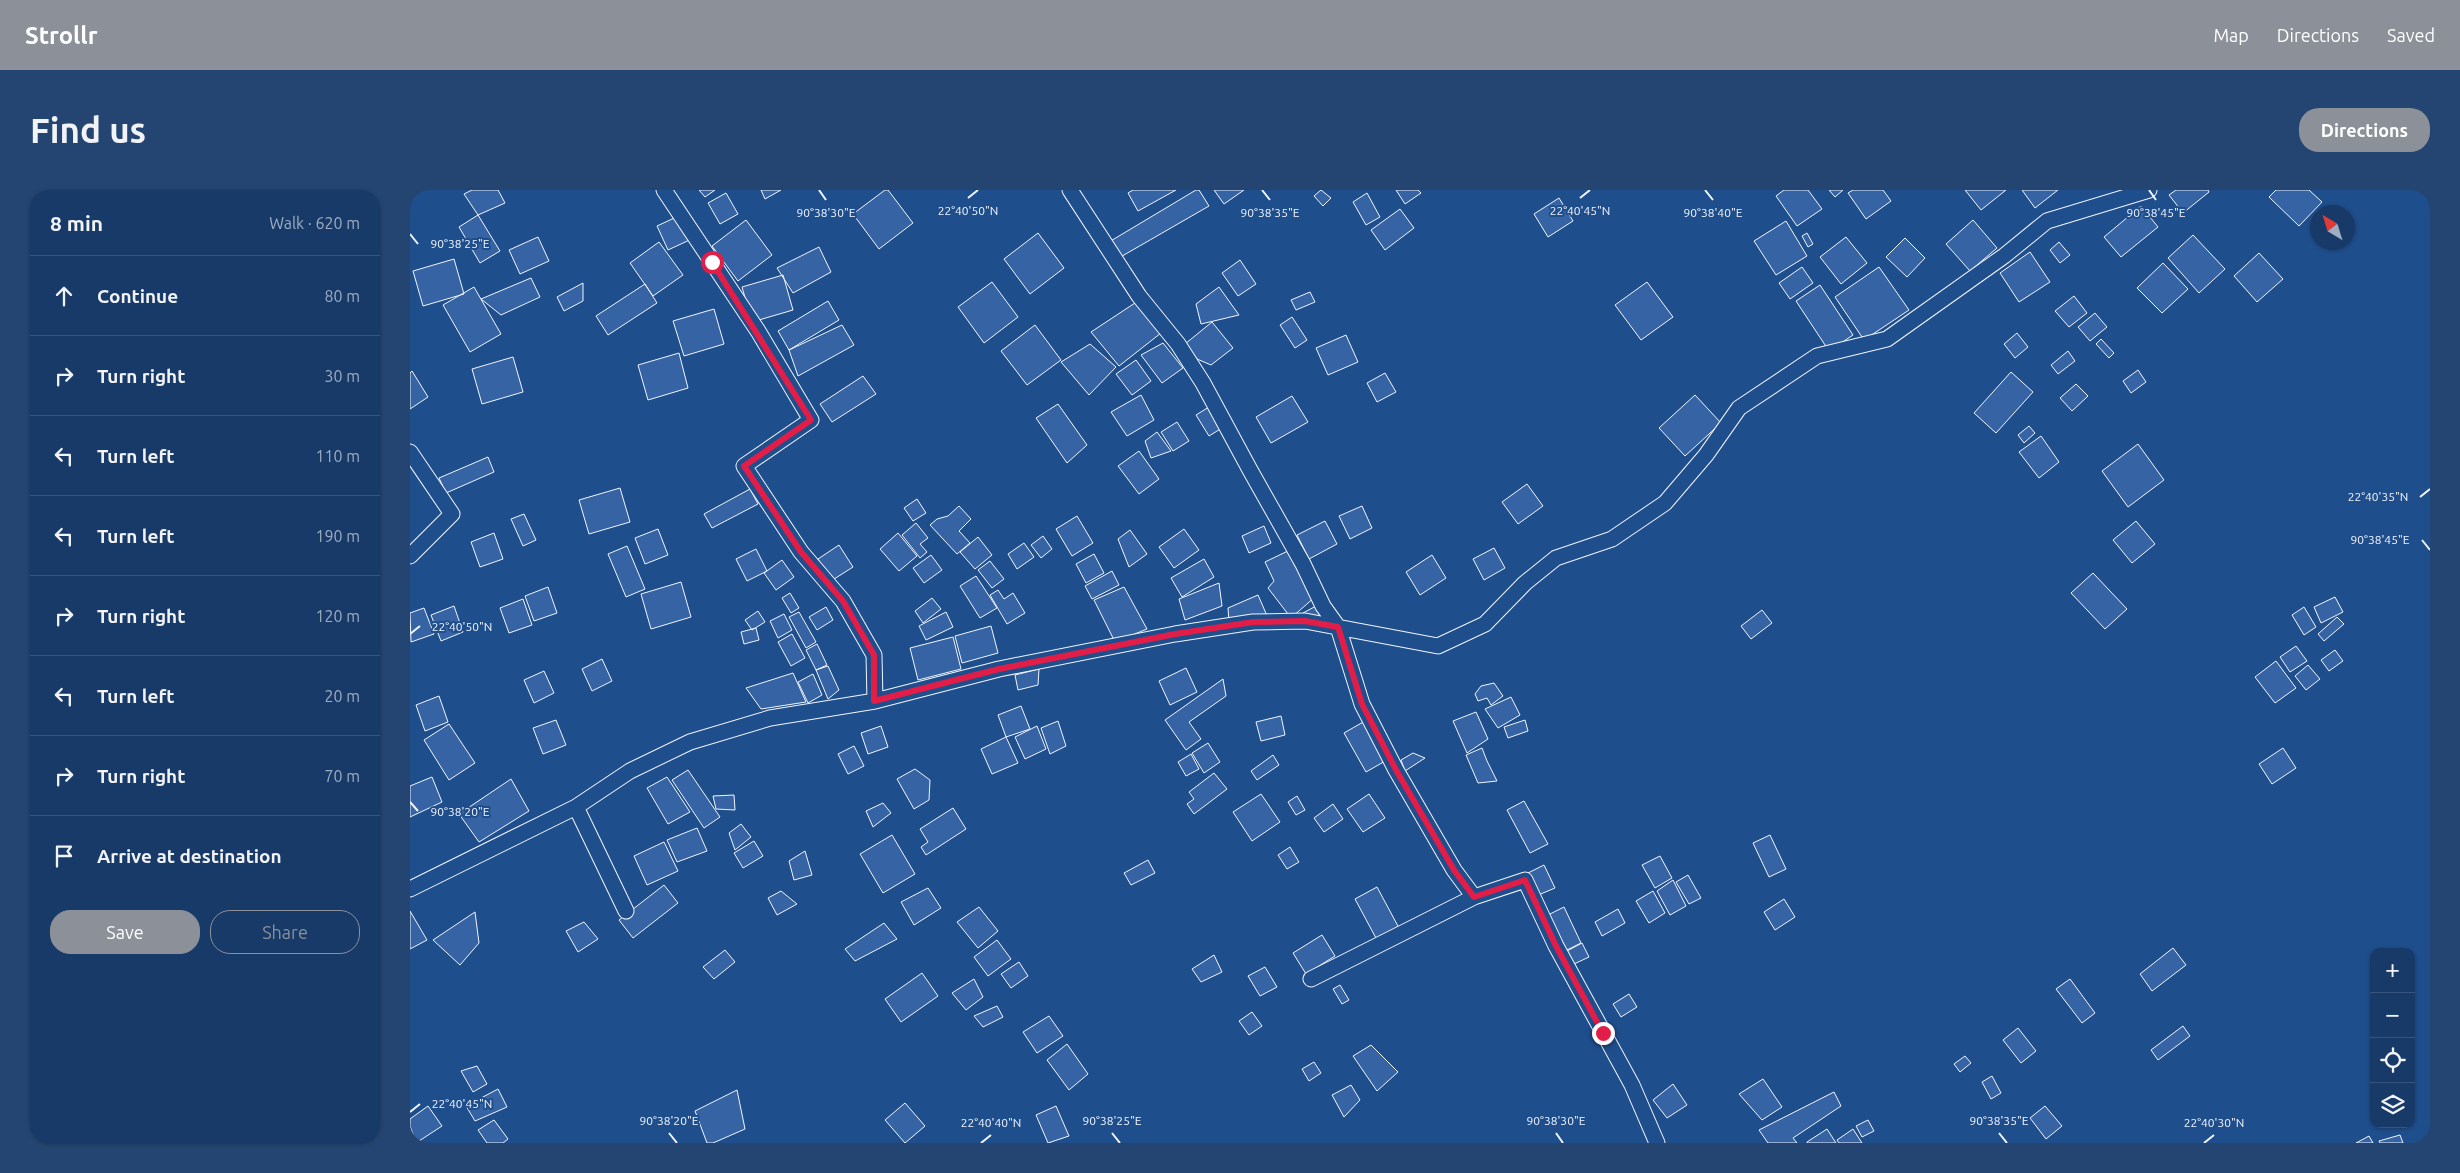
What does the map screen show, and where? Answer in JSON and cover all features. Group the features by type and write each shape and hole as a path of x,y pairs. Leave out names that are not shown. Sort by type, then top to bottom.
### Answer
{"street":[{"path":"664,190 758,331 811,420 744,466 801,552 843,601 874,655 874,701"},
{"path":"1070,190 1139,296 1178,344 1203,383 1303,564 1323,606 1338,627 1362,704 1396,770 1449,862 1474,897"},
{"path":"410,889 576,807 630,771 690,742 770,718 874,701 999,669 1175,634 1253,622 1305,621 1438,646 1485,624 1525,583 1556,558 1612,539 1665,503 1706,455 1739,408 1817,356 1887,339 2004,256 2047,220 2149,190"},
{"path":"410,452 452,514 410,556"},
{"path":"576,807 626,911"},
{"path":"1311,979 1474,897 1525,880 1556,946 1632,1085 1657,1143"}],"building":[{"path":"472,190 498,190 505,203 478,215 464,194"},
{"path":"699,190 715,190 705,197"},
{"path":"761,190 781,190 765,199"},
{"path":"885,190 888,190 913,223 879,249 853,214"},
{"path":"1133,190 1176,190 1138,211 1128,193"},
{"path":"1196,190 1199,190 1209,206 1117,259 1109,242"},
{"path":"1214,190 1244,190 1224,204"},
{"path":"1321,190 1331,198 1323,206 1314,196"},
{"path":"1396,190 1418,190 1421,193 1405,204"},
{"path":"1784,190 1808,190 1822,209 1797,226 1776,196"},
{"path":"1829,190 1843,190 1835,197"},
{"path":"1853,190 1883,190 1891,201 1866,219 1848,193"},
{"path":"1965,190 2006,190 1981,210"},
{"path":"2022,190 2058,190 2035,208"},
{"path":"2176,190 2208,190 2209,192 2183,213 2169,195"},
{"path":"2276,190 2309,190 2322,202 2319,205 2310,205 2310,215 2299,226 2269,197"},
{"path":"726,193 738,214 720,224 708,203"},
{"path":"1367,193 1380,217 1366,225 1353,202"},
{"path":"1559,198 1573,221 1548,237 1534,214"},
{"path":"2141,206 2158,227 2121,257 2104,237"},
{"path":"1400,209 1414,228 1385,250 1371,230"},
{"path":"685,213 696,237 668,250 657,226"},
{"path":"478,215 500,251 480,263 459,227"},
{"path":"746,220 772,255 738,281 712,246"},
{"path":"1973,220 1997,248 1970,271 1946,244"},
{"path":"1786,221 1807,256 1776,275 1754,241"},
{"path":"1038,233 1064,268 1030,294 1004,259"},
{"path":"1807,233 1813,244 1808,247 1802,236"},
{"path":"2193,235 2225,269 2199,293 2168,258"},
{"path":"538,237 549,261 520,274 509,250"},
{"path":"1846,237 1867,263 1841,284 1820,257"},
{"path":"1905,238 1925,258 1907,277 1886,257"},
{"path":"659,242 683,275 653,296 630,263"},
{"path":"2059,242 2070,255 2060,263 2050,250"},
{"path":"819,247 831,272 793,293 777,268"},
{"path":"2030,252 2050,282 2019,302 2000,273"},
{"path":"2259,253 2283,279 2257,302 2234,276"},
{"path":"454,259 464,294 423,306 413,271"},
{"path":"1240,260 1256,284 1238,296 1222,273"},
{"path":"2163,263 2188,289 2162,313 2137,288"},
{"path":"1802,267 1813,283 1790,299 1779,283"},
{"path":"1879,267 1909,310 1864,340 1835,297"},
{"path":"783,275 793,310 752,322 742,287"},
{"path":"531,278 540,297 501,315 481,299"},
{"path":"992,282 1018,317 984,343 958,307"},
{"path":"1647,282 1673,317 1641,340 1615,305"},
{"path":"583,283 583,301 564,311 557,297"},
{"path":"645,284 657,303 608,335 596,316"},
{"path":"1820,285 1853,335 1829,351 1796,301"},
{"path":"474,287 501,334 470,352 443,305"},
{"path":"1219,287 1239,315 1201,324 1196,304"},
{"path":"1310,292 1315,302 1296,310 1291,300"},
{"path":"2074,296 2087,313 2069,327 2055,311"},
{"path":"828,301 839,320 789,350 778,331"},
{"path":"1138,301 1161,333 1119,366 1091,332"},
{"path":"714,309 724,344 684,356 673,321"},
{"path":"2095,313 2107,327 2090,341 2078,327"},
{"path":"1292,317 1307,340 1295,348 1280,325"},
{"path":"1212,322 1233,348 1211,365 1197,359 1185,344"},
{"path":"842,325 854,345 798,376 789,350"},
{"path":"1035,325 1061,360 1027,385 1001,351"},
{"path":"2017,333 2028,347 2015,358 2004,344"},
{"path":"1346,335 1358,362 1328,375 1316,348"},
{"path":"2101,339 2114,353 2109,358 2096,344"},
{"path":"1163,343 1183,368 1162,383 1141,355"},
{"path":"1090,344 1116,367 1089,395 1061,362"},
{"path":"2068,351 2075,361 2058,374 2051,365"},
{"path":"679,353 688,388 648,400 638,365"},
{"path":"513,357 523,392 482,404 472,369"},
{"path":"1136,360 1151,381 1132,395 1116,374"},
{"path":"2138,370 2146,382 2131,393 2123,381"},
{"path":"412,371 428,397 410,409 410,373"},
{"path":"2011,372 2033,392 1996,433 1974,413"},
{"path":"1385,373 1396,392 1377,402 1367,383"},
{"path":"863,376 876,394 832,422 820,404"},
{"path":"2076,384 2088,396 2072,411 2060,398"},
{"path":"1141,395 1154,420 1127,436 1111,412"},
{"path":"1695,395 1721,423 1685,456 1659,428"},
{"path":"1292,396 1308,422 1271,443 1256,417"},
{"path":"1058,404 1087,445 1067,463 1036,418"},
{"path":"1209,407 1222,428 1209,436 1196,415"},
{"path":"1177,422 1189,441 1173,451 1161,432"},
{"path":"2029,426 2035,433 2024,443 2018,435"},
{"path":"1157,432 1171,451 1151,458 1145,441"},
{"path":"2041,436 2059,462 2039,478 2019,452"},
{"path":"2138,444 2164,480 2128,507 2102,471"},
{"path":"1139,451 1159,479 1139,494 1118,466"},
{"path":"488,457 494,472 446,493 439,478"},
{"path":"1527,484 1543,506 1518,524 1502,502"},
{"path":"620,488 630,522 589,534 579,500"},
{"path":"750,489 758,504 712,528 704,514"},
{"path":"917,499 926,513 913,521 904,508"},
{"path":"959,506 971,519 959,531 970,543 957,554 930,525 937,519 948,516"},
{"path":"1362,506 1372,528 1350,539 1339,516"},
{"path":"524,514 536,540 523,546 511,519"},
{"path":"1077,516 1093,543 1072,556 1056,529"},
{"path":"1325,521 1337,544 1309,559 1297,535"},
{"path":"2136,521 2155,544 2132,563 2113,540"},
{"path":"916,523 928,538 920,544 927,552 920,558 902,535"},
{"path":"1264,526 1271,543 1249,553 1242,536"},
{"path":"658,529 668,555 645,564 635,538"},
{"path":"1184,529 1199,550 1174,568 1159,547"},
{"path":"1130,530 1147,554 1129,567 1118,539"},
{"path":"494,533 503,559 480,567 471,542"},
{"path":"898,533 917,556 899,571 880,549"},
{"path":"1043,536 1052,549 1041,558 1031,545"},
{"path":"978,537 992,555 975,569 960,552"},
{"path":"1024,543 1034,557 1017,569 1008,554"},
{"path":"839,545 853,567 831,581 818,559"},
{"path":"627,546 645,589 626,597 608,554"},
{"path":"1494,548 1505,568 1484,580 1473,559"},
{"path":"756,549 767,571 747,581 736,559"},
{"path":"1292,549 1299,557 1294,565 1306,578 1316,596 1291,618 1268,588 1274,581 1265,562"},
{"path":"1094,554 1104,573 1086,583 1076,564"},
{"path":"931,555 942,570 924,583 913,568"},
{"path":"1432,555 1446,578 1420,595 1406,572"},
{"path":"1204,559 1214,577 1182,597 1171,578"},
{"path":"782,560 794,577 776,590 764,573"},
{"path":"990,561 1004,579 992,588 978,570"},
{"path":"1112,571 1119,585 1092,599 1085,586"},
{"path":"2093,573 2127,609 2105,629 2071,593"},
{"path":"976,576 997,608 980,618 960,586"},
{"path":"681,582 691,617 651,629 641,594"},
{"path":"1219,583 1222,606 1185,620 1179,599"},
{"path":"548,587 557,613 534,621 525,596"},
{"path":"1124,587 1147,629 1115,642 1094,600"},
{"path":"998,590 1004,599 1013,593 1025,613 1007,624 990,595"},
{"path":"790,593 799,608 791,613 782,598"},
{"path":"1258,595 1268,618 1229,622 1228,608"},
{"path":"2335,597 2343,612 2321,623 2314,607"},
{"path":"932,598 941,609 923,623 915,611"},
{"path":"523,599 532,625 509,633 500,608"},
{"path":"454,606 463,632 441,641 431,615"},
{"path":"1316,606 1321,617 1304,618 1303,613"},
{"path":"826,607 833,620 817,630 809,617"},
{"path":"2304,607 2316,627 2304,635 2292,615"},
{"path":"424,608 434,634 411,642 410,613"},
{"path":"1762,610 1772,623 1751,639 1741,626"},
{"path":"758,611 765,622 752,630 745,620"},
{"path":"799,612 816,642 806,648 789,617"},
{"path":"946,612 953,627 926,640 919,626"},
{"path":"784,614 792,630 778,638 770,621"},
{"path":"2337,617 2344,624 2324,641 2318,634"},
{"path":"991,626 998,653 962,663 955,636"},
{"path":"756,628 759,640 744,644 741,632"},
{"path":"792,634 805,658 791,666 778,642"},
{"path":"953,637 961,669 918,680 910,648"},
{"path":"817,644 827,665 816,670 806,650"},
{"path":"2296,646 2307,661 2290,672 2280,657"},
{"path":"2335,650 2343,661 2329,671 2321,660"},
{"path":"602,659 612,681 592,691 582,669"},
{"path":"2276,661 2296,688 2275,703 2255,677"},
{"path":"2308,665 2320,679 2306,690 2295,676"},
{"path":"828,666 839,690 828,699 816,670"},
{"path":"1186,668 1197,692 1170,705 1159,681"},
{"path":"1039,669 1038,685 1018,690 1015,675"},
{"path":"544,671 554,693 534,703 524,680"},
{"path":"793,673 806,702 761,709 746,688"},
{"path":"813,674 822,695 808,703 798,682"},
{"path":"1223,679 1226,696 1189,722 1201,739 1186,750 1165,720"},
{"path":"1494,683 1503,696 1491,705 1487,698 1478,701 1475,694 1481,686"},
{"path":"439,696 448,722 425,731 416,705"},
{"path":"1511,697 1520,715 1498,728 1485,709"},
{"path":"1021,706 1030,729 1006,737 998,715"},
{"path":"1476,712 1488,739 1467,753 1453,721"},
{"path":"1281,716 1285,735 1261,741 1256,722"},
{"path":"556,720 566,745 543,754 533,728"},
{"path":"1525,720 1528,731 1508,738 1504,727"},
{"path":"1058,721 1066,746 1050,754 1041,728"},
{"path":"1365,721 1387,760 1366,772 1344,733"},
{"path":"449,724 475,763 449,780 424,740"},
{"path":"881,726 888,747 868,754 861,733"},
{"path":"1037,726 1046,749 1025,759 1015,737"},
{"path":"1006,737 1018,763 992,774 981,749"},
{"path":"1208,743 1220,762 1204,773 1192,753"},
{"path":"854,746 864,766 848,774 838,754"},
{"path":"1482,748 1497,781 1478,783 1466,755"},
{"path":"2283,748 2296,768 2272,784 2259,764"},
{"path":"1413,753 1425,758 1405,771 1401,760"},
{"path":"1191,754 1199,769 1186,776 1178,762"},
{"path":"1273,755 1279,765 1257,780 1251,771"},
{"path":"915,769 930,780 929,800 914,809 897,779"},
{"path":"688,770 720,817 704,828 672,780"},
{"path":"1214,773 1227,789 1194,814 1187,804 1194,799 1189,792"},
{"path":"432,777 442,802 410,817 410,786"},
{"path":"667,777 690,812 668,824 647,788"},
{"path":"511,779 529,811 479,842 459,814"},
{"path":"1261,794 1280,822 1252,841 1233,812"},
{"path":"1369,794 1385,818 1363,832 1347,809"},
{"path":"734,795 735,810 716,809 713,796"},
{"path":"1297,796 1305,810 1296,815 1288,802"},
{"path":"1524,801 1548,844 1530,853 1507,810"},
{"path":"883,803 891,813 873,827 866,811"},
{"path":"1333,804 1343,819 1324,832 1314,818"},
{"path":"953,808 966,829 926,855 921,847 928,842 920,829"},
{"path":"741,824 751,837 735,850 729,833"},
{"path":"697,828 707,851 677,862 667,840"},
{"path":"892,835 915,874 883,893 860,854"},
{"path":"1770,835 1786,869 1769,877 1753,843"},
{"path":"754,841 763,856 743,868 734,853"},
{"path":"664,842 678,871 647,885 634,856"},
{"path":"1290,847 1299,862 1287,869 1278,855"},
{"path":"805,851 812,875 794,880 789,861"},
{"path":"1660,856 1672,878 1655,888 1642,865"},
{"path":"1148,860 1155,873 1131,885 1124,873"},
{"path":"1544,865 1555,888 1536,896 1526,874"},
{"path":"1688,875 1701,898 1689,904 1676,882"},
{"path":"1673,880 1686,906 1670,915 1657,891"},
{"path":"664,885 678,903 633,938 619,920"},
{"path":"1377,887 1399,928 1377,940 1355,899"},
{"path":"928,888 941,908 914,925 901,902"},
{"path":"781,891 797,904 777,915 768,898"},
{"path":"1653,891 1665,913 1649,923 1636,901"},
{"path":"1784,899 1795,917 1775,930 1764,912"},
{"path":"979,907 998,931 978,948 957,922"},
{"path":"1564,907 1581,943 1565,951 1548,915"},
{"path":"1618,909 1625,923 1602,936 1595,922"},
{"path":"410,911 427,940 410,949"},
{"path":"475,912 479,943 460,965 433,940"},
{"path":"584,922 598,939 578,952 566,931"},
{"path":"884,923 897,939 855,961 845,949"},
{"path":"1322,935 1335,956 1306,974 1293,953"},
{"path":"997,940 1011,959 988,976 974,957"},
{"path":"1582,943 1589,957 1574,964 1567,951"},
{"path":"2173,948 2186,965 2152,991 2140,974"},
{"path":"725,950 735,962 714,979 703,967"},
{"path":"1214,955 1222,972 1201,982 1192,969"},
{"path":"1019,962 1028,976 1011,988 1001,974"},
{"path":"1265,967 1277,987 1260,996 1248,976"},
{"path":"922,973 938,996 901,1022 885,999"},
{"path":"974,979 983,997 966,1010 952,993"},
{"path":"2070,979 2095,1013 2082,1023 2056,989"},
{"path":"1340,985 1349,1000 1342,1004 1333,989"},
{"path":"1629,994 1637,1007 1621,1017 1613,1004"},
{"path":"997,1006 1003,1017 983,1027 974,1016"},
{"path":"1252,1012 1262,1026 1249,1035 1239,1021"},
{"path":"1049,1016 1063,1036 1037,1053 1023,1032"},
{"path":"2183,1026 2190,1036 2158,1060 2151,1050"},
{"path":"2018,1028 2036,1051 2021,1063 2003,1040"},
{"path":"1067,1044 1088,1074 1069,1090 1047,1060"},
{"path":"1371,1045 1398,1072 1377,1091 1353,1056"},
{"path":"1965,1056 1971,1063 1960,1072 1954,1064"},
{"path":"1314,1062 1321,1073 1309,1081 1302,1069"},
{"path":"477,1066 487,1084 473,1092 461,1071"},
{"path":"1992,1076 2001,1093 1991,1099 1982,1082"},
{"path":"1763,1079 1782,1107 1762,1120 1739,1094"},
{"path":"1673,1084 1687,1105 1667,1118 1653,1100"},
{"path":"1351,1085 1360,1100 1344,1117 1332,1095"},
{"path":"498,1089 507,1107 475,1121 466,1106"},
{"path":"737,1090 745,1129 713,1143 707,1143 695,1111"},
{"path":"1834,1092 1841,1106 1793,1138 1797,1143 1768,1143 1759,1130"},
{"path":"905,1103 925,1126 905,1143 885,1120"},
{"path":"428,1106 442,1126 416,1143 410,1126 410,1119"},
{"path":"1056,1106 1069,1136 1048,1143 1036,1115"},
{"path":"2045,1106 2062,1126 2046,1139 2030,1118"},
{"path":"494,1120 508,1139 503,1143 487,1143 478,1130"},
{"path":"1868,1120 1874,1131 1862,1137 1856,1126"},
{"path":"1827,1129 1836,1143 1807,1143 1807,1142"},
{"path":"1853,1129 1862,1143 1839,1143 1837,1140"},
{"path":"2400,1135 2403,1143 2380,1143 2379,1141"},
{"path":"2369,1136 2373,1143 2356,1143"}],"route":[{"path":"712,262 758,331 811,420 744,466 801,552 843,601 874,655 874,701 999,669 1175,634 1253,622 1305,621 1338,627 1362,704 1396,770 1454,870 1474,897 1525,880 1556,946 1603,1033"}]}
